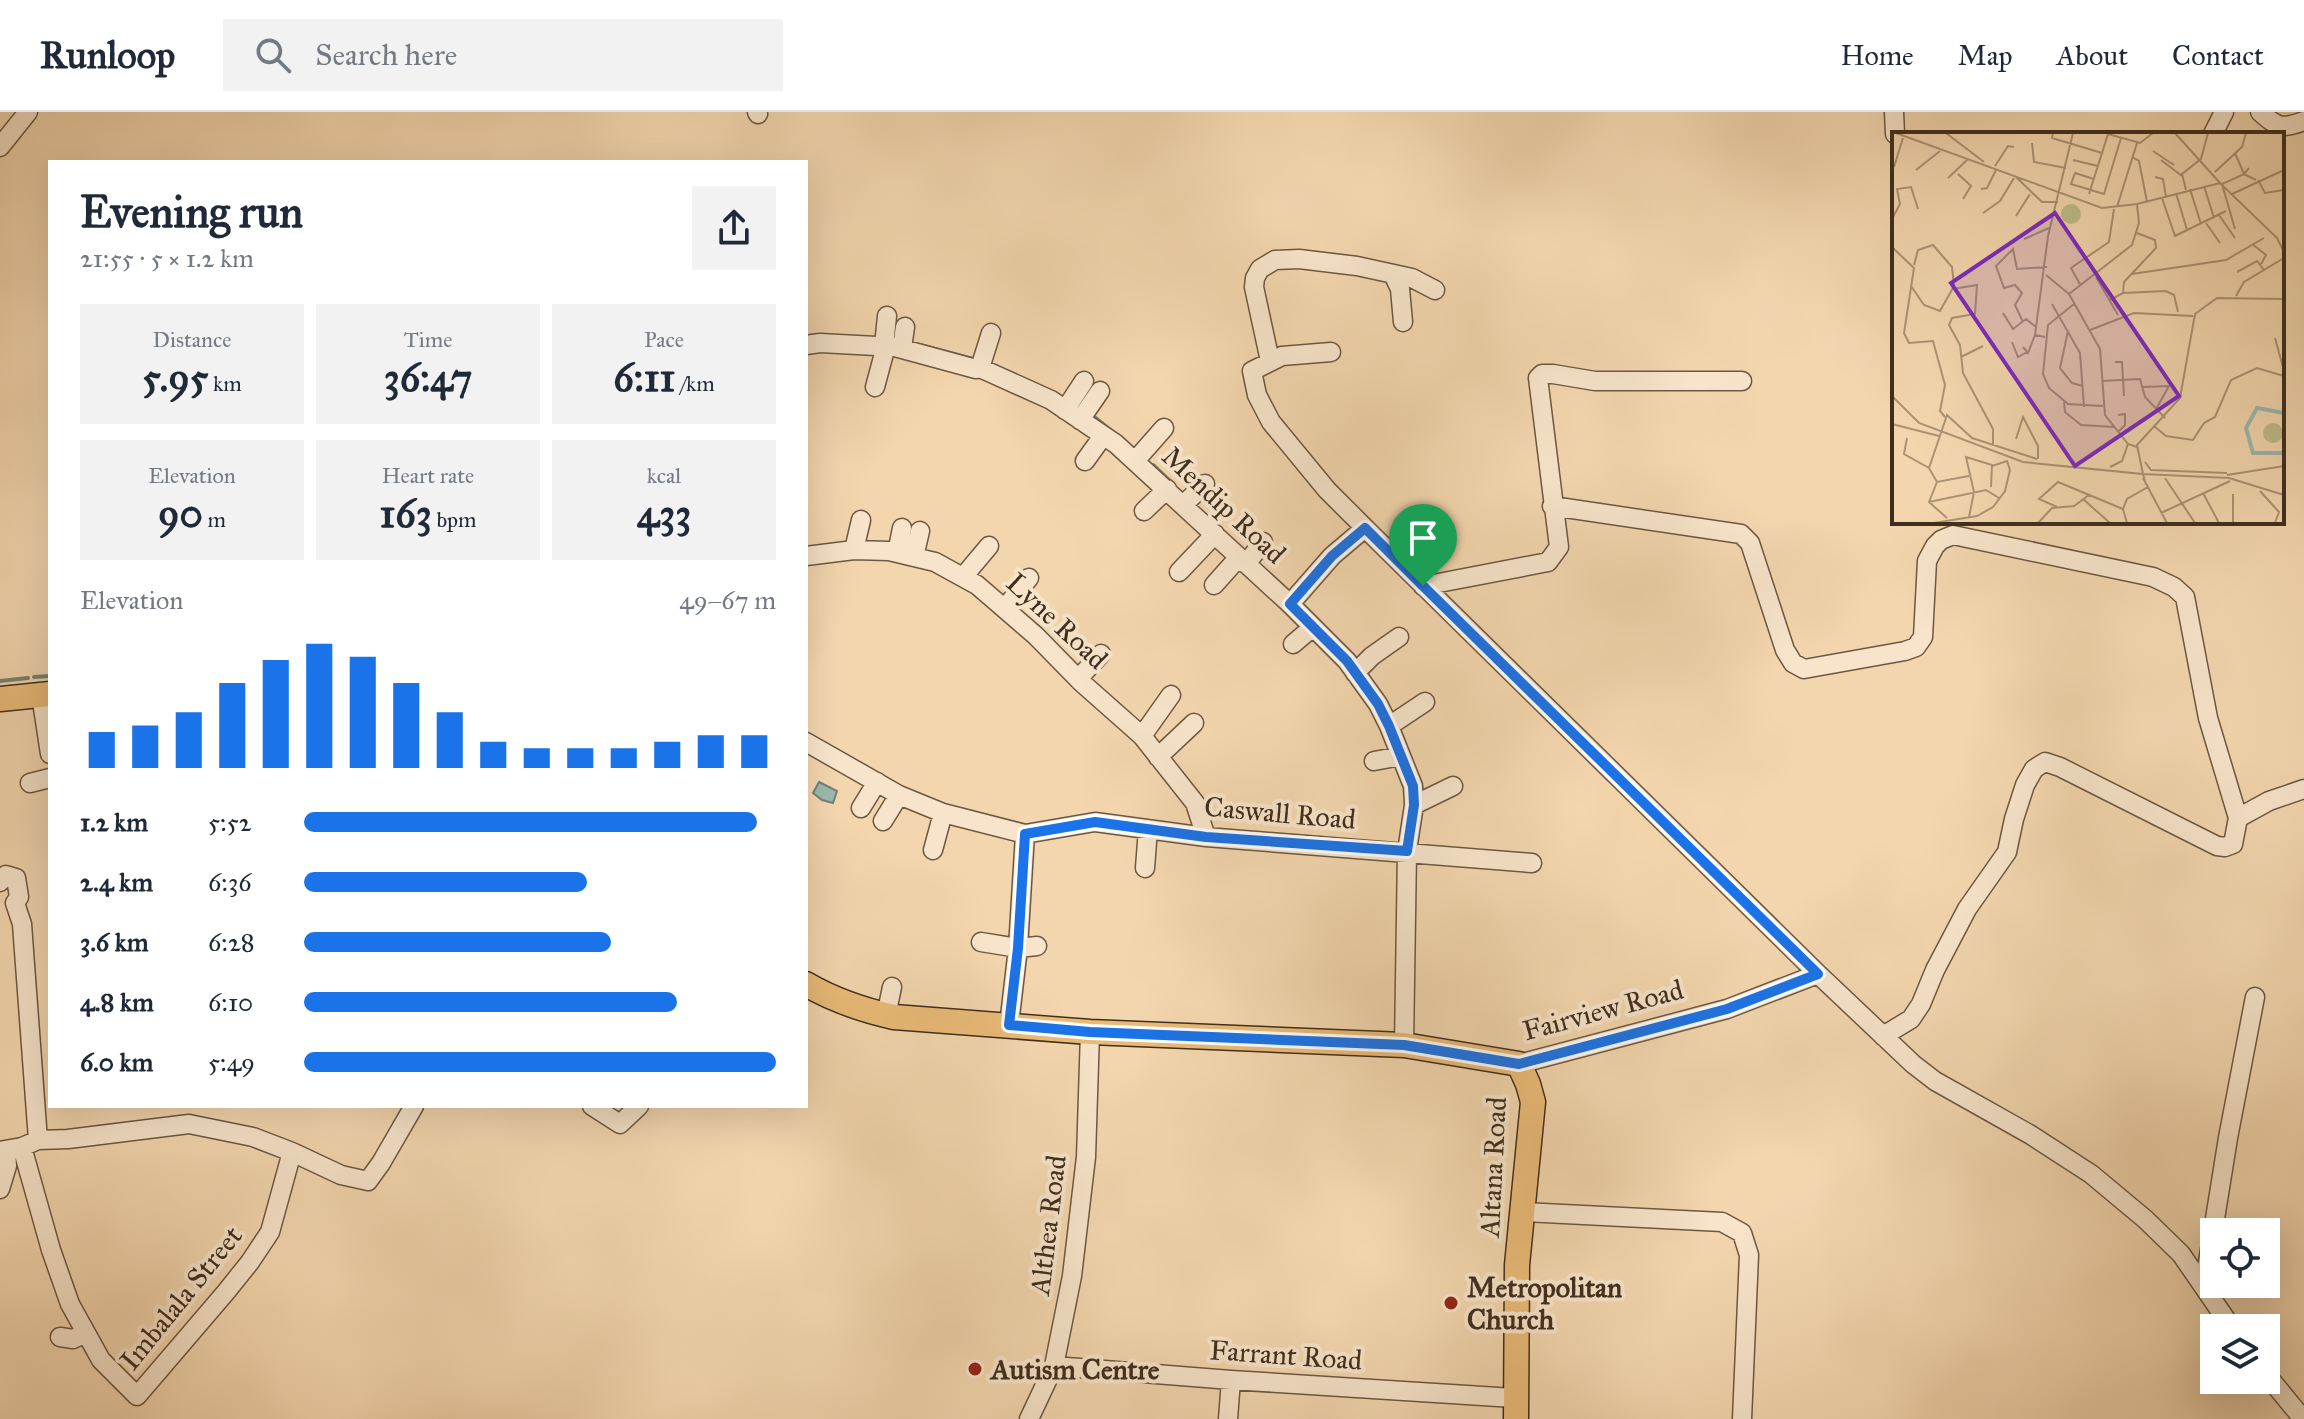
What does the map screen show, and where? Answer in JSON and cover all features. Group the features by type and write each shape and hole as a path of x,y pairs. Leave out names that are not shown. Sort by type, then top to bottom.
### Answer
{"main road":[{"path":"0,699 46,695"},
{"name":"Fairview Road","path":"808,985 866,1012 886,1016 1090,1032 1404,1045 1519,1064"},
{"name":"Altana Road","path":"1515,1408 1517,1265 1533,1102 1519,1064"}],"street":[{"path":"0,147 28,112"},
{"path":"1894,112 1895,132"},
{"path":"2214,132 2224,112"},
{"path":"2260,112 2277,125 2288,128 2304,121"},
{"path":"1270,361 1254,287 1260,269 1275,260 1299,259 1357,266 1412,278 1435,290"},
{"path":"1393,274 1400,289 1403,322"},
{"path":"887,316 891,347"},
{"path":"875,387 891,347 905,327"},
{"path":"980,368 991,333"},
{"name":"Mendip Road","path":"808,345 891,347 980,368 1051,400 1103,436 1167,489 1347,661 1378,704 1413,786 1414,805 1407,851 1404,1045"},
{"path":"1331,352 1282,356 1252,371 1257,395 1269,418 1327,490 1913,1064 1935,1081 2031,1135 2091,1174 2181,1254 2200,1281"},
{"path":"1423,586 1548,562 1559,547 1538,378 1542,374 1595,381 1742,381"},
{"path":"1072,415 1092,386"},
{"path":"1135,461 1164,428"},
{"path":"1085,461 1103,436"},
{"path":"1183,505 1205,484"},
{"path":"1144,511 1167,489"},
{"path":"1552,506 1741,534 1750,543 1785,650 1793,663 1804,669 1916,647 1923,637 1927,561 1935,546 1953,535 2153,577 2174,587 2185,597 2208,718 2238,818 2233,844 2217,846 2045,762 2034,769 2025,785 2007,852 1967,909 1921,1004 1911,1019 1883,1036"},
{"path":"854,550 861,520"},
{"path":"1290,604 1332,556 1365,528"},
{"path":"906,555 911,529"},
{"path":"1179,572 1215,534"},
{"path":"1214,585 1263,542"},
{"path":"963,577 989,546"},
{"name":"Lyne Road","path":"808,556 854,550 906,555 935,562 977,585 1142,736 1195,803 1206,837"},
{"path":"1005,608 1029,578"},
{"path":"1293,644 1313,627"},
{"path":"1355,673 1399,637"},
{"path":"1078,679 1101,654"},
{"path":"46,695 48,724"},
{"path":"1142,736 1171,695"},
{"path":"1389,726 1425,702"},
{"path":"1158,757 1194,723"},
{"path":"808,743 899,795 943,813 1025,834 1022,891 1028,947 1009,1025"},
{"path":"1374,761 1401,756"},
{"path":"30,783 48,778"},
{"path":"861,808 877,782"},
{"path":"1414,805 1453,786"},
{"path":"2238,818 2269,801 2304,789"},
{"path":"883,821 899,795"},
{"path":"933,850 943,813"},
{"name":"Caswall Road","path":"1025,834 1095,822 1206,837 1532,863"},
{"path":"1145,868 1148,829"},
{"name":"Imbalala Street","path":"0,882 6,875 16,878 19,897 6,900 22,924 42,1087 16,1147 70,1304 101,1360 137,1396 250,1262 270,1232 292,1152"},
{"path":"1022,891 1042,886"},
{"path":"981,942 1028,947"},
{"name":"Fairview Road","path":"1519,1064 1727,1009 1818,974"},
{"path":"886,1016 892,987"},
{"path":"2215,1218 2255,997"},
{"name":"Althea Road","path":"1029,1419 1054,1366 1072,1276 1086,1157 1090,1032"},
{"path":"0,1189 16,1147 188,1115 292,1152 341,1175 368,1181 413,1108"},
{"path":"595,1108 620,1124 637,1108"},
{"path":"1523,1212 1722,1222 1742,1233 1749,1255 1742,1419"},
{"path":"67,1343 89,1339"},
{"name":"Farrant Road","path":"1054,1366 1515,1408"},
{"path":"1228,1419 1231,1380"},
{"path":"2280,1391 2303,1419"}],"shaded area":[{"path":"819,782 837,791 833,803 813,793"}],"waterway":[{"path":"920,345 973,359"},
{"path":"1092,415 1113,432"},
{"path":"1153,465 1171,482"},
{"path":"34,677 48,676"},
{"path":"0,681 28,678"}],"place":[{"name":"Metropolitan Church","path":"1451,1303"},
{"name":"Autism Centre","path":"975,1369"}],"route":[{"path":"1365,528 1423,586 1818,974 1727,1009 1519,1064 1404,1045 1090,1032 1009,1025 1018,948 1025,834 1095,822 1206,837 1407,851 1414,805 1413,786 1389,726 1378,704 1347,661 1290,604 1332,556 1365,528"}]}
